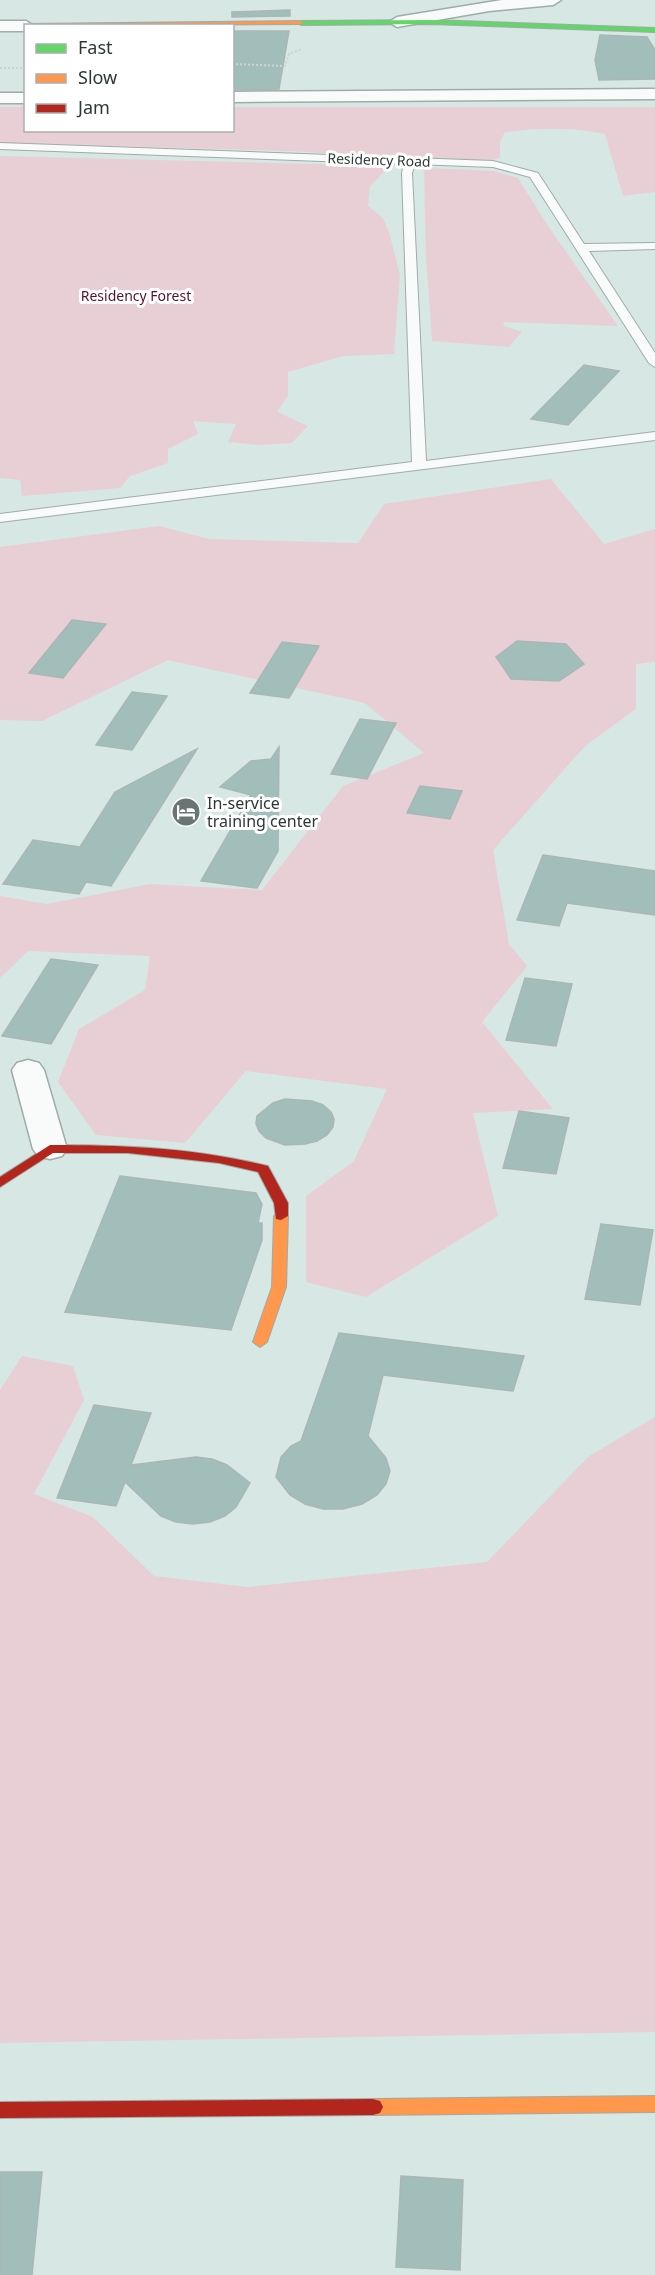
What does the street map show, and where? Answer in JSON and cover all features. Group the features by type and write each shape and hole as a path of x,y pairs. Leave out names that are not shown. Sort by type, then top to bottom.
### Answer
{"street":[{"path":"397,22 489,6 553,0"},
{"path":"212,24 397,22 655,30"},
{"path":"0,26 24,26"},
{"path":"234,97 655,94"},
{"path":"0,98 24,98"},
{"path":"28,1070 50,1149"},
{"path":"0,1183 50,1149 128,1149 219,1160 263,1169 281,1203 281,1242 279,1287 260,1342"},
{"path":"0,2110 655,2104"}],"lane":[{"name":"Residency Road","path":"0,146 493,165 534,175 655,363"},
{"path":"410,161 407,173 418,466"},
{"path":"579,248 655,246"},
{"path":"0,518 655,436"}],"path":[{"path":"0,68 24,68"}],"green space":[{"path":"0,107 24,107 24,132 234,132 234,107 655,107 655,192 623,196 605,134 579,130 505,132 500,142 500,158 484,162 288,151 0,143"},
{"name":"Residency Forest","path":"0,156 390,166 370,186 368,206 383,218 400,275 394,354 343,356 288,372 288,396 277,412 308,426 292,443 260,445 228,442 236,424 193,421 198,434 168,449 168,463 130,476 120,488 22,496 20,480 0,478"},
{"path":"424,168 494,171 518,178 548,226 618,326 503,322 504,326 522,332 509,347 432,341 426,257"},
{"path":"551,479 604,544 655,529 655,662 636,664 636,709 585,746 493,850 509,944 527,966 482,1022 553,1109 473,1113 498,1216 366,1297 306,1282 306,1196 354,1161 387,1089 246,1071 185,1143 96,1135 58,1082 79,1029 145,990 150,956 28,951 0,978 0,896 47,904 150,884 262,890 343,786 424,753 365,703 168,660 42,721 0,720 0,547 159,526 209,539 358,543 384,504"},
{"path":"22,1356 73,1366 84,1400 34,1494 93,1517 154,1576 248,1587 487,1562 589,1456 655,1417 655,2032 0,2043 0,1390"}],"building":[{"path":"290,10 290,16 232,17 232,12"},
{"path":"234,31 289,31 279,89 234,90"},
{"path":"600,35 647,37 655,50 655,79 599,80 595,60"},
{"path":"584,365 619,371 568,425 531,419"},
{"path":"72,620 106,624 63,678 29,673"},
{"path":"517,641 566,644 584,664 559,681 511,679 496,657"},
{"path":"282,642 319,646 289,698 250,693"},
{"path":"132,692 167,696 132,750 96,745"},
{"path":"360,719 396,723 367,779 331,774"},
{"path":"279,747 278,851 257,888 201,881 251,795 220,787 251,761 271,759"},
{"path":"197,749 111,886 86,882 79,894 3,884 33,840 80,847 115,792"},
{"path":"420,786 462,791 450,819 407,813"},
{"path":"543,855 655,871 655,915 567,903 559,926 517,920"},
{"path":"51,959 98,965 51,1044 2,1036"},
{"path":"525,978 572,984 556,1046 506,1040"},
{"path":"285,1099 312,1101 323,1105 331,1112 334,1119 333,1127 327,1135 305,1144 285,1145 266,1138 256,1124 257,1116 273,1103"},
{"path":"519,1111 569,1118 556,1174 503,1168"},
{"path":"120,1176 256,1193 262,1204 258,1223 262,1223 262,1240 231,1330 65,1312"},
{"path":"601,1224 653,1230 640,1305 585,1299"},
{"path":"339,1333 524,1356 513,1391 383,1375 368,1436 386,1458 390,1471 386,1484 377,1495 362,1504 343,1509 323,1509 305,1504 290,1495 276,1477 281,1457 291,1446 301,1441"},
{"path":"94,1405 151,1413 131,1465 196,1457 212,1459 227,1465 250,1483 236,1507 225,1516 210,1522 193,1524 176,1522 161,1516 125,1482 116,1506 57,1498"},
{"path":"0,2172 42,2172 32,2275 0,2275"},
{"path":"401,2176 463,2180 460,2270 396,2267"}],"traffic: fast":[{"path":"301,23 430,22 655,30"}],"traffic: slow":[{"path":"210,24 301,23"},
{"path":"260,1342 279,1287 281,1216"},
{"path":"373,2107 655,2104"}],"traffic: jam":[{"path":"0,1183 50,1149 128,1149 219,1159 263,1169 281,1203 281,1216"},
{"path":"0,2110 373,2107"}],"place":[{"name":"In-service training center","path":"186,812"}]}
